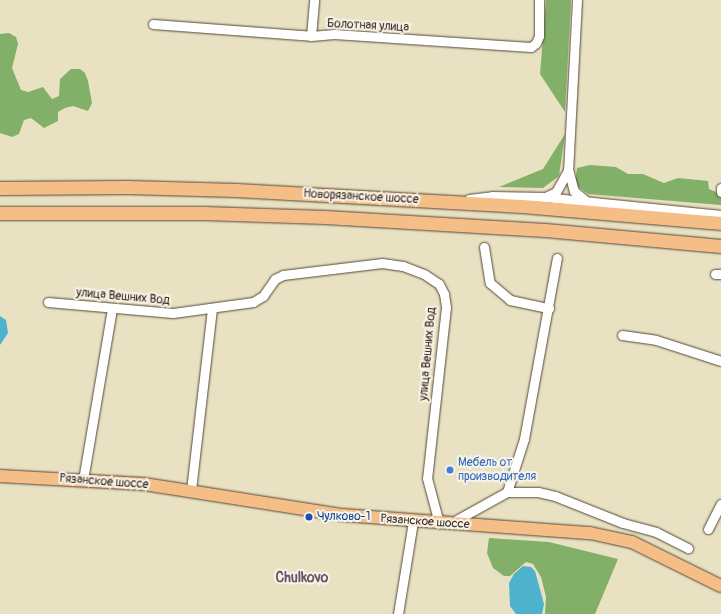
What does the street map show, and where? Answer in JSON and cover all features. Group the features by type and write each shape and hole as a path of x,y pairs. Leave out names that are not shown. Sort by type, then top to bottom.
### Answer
{"highway":[{"name":"Новорязанское шоссе","path":"0,188 136,187 446,201 721,223"},
{"name":"Новорязанское шоссе","path":"0,213 189,213 326,217 545,230 721,246"}],"main road":[{"name":"Рязанское шоссе","path":"0,476 83,480 191,490 343,515 445,524 566,530 614,537 650,550 721,586"}],"street":[{"path":"311,36 314,0"},
{"name":"Болотная улица","path":"153,24 311,36 334,34 531,47 536,43 539,36 539,0"},
{"path":"577,0 568,169 574,192 580,198 590,203"},
{"path":"544,198 556,192 568,169"},
{"path":"720,192 721,188"},
{"path":"446,201 492,196 544,198 721,215"},
{"path":"484,247 490,283 510,300 549,308"},
{"path":"507,492 524,439 557,258"},
{"name":"улица Вешних Вод","path":"48,302 112,309 173,313 212,309 254,302 263,296 276,279 283,275 366,263 403,266 424,274 439,284 444,294 446,307 445,329 427,478 445,524"},
{"path":"83,480 112,309"},
{"path":"191,490 212,309"},
{"path":"622,335 656,340 721,360"},
{"path":"445,524 507,492 538,492 555,496 623,523 656,532 688,548"},
{"path":"708,529 721,504"},
{"path":"398,614 413,521"}],"green space":[{"path":"546,0 571,0 565,112 540,74"},
{"path":"9,33 16,37 18,44 12,68 21,90 28,92 43,87 52,99 59,96 60,79 71,69 80,69 85,73 88,81 92,103 88,111 73,106 65,108 58,112 58,121 44,128 31,118 24,120 19,134 12,137 0,133 0,34"},
{"path":"565,134 559,176 543,188 499,187 543,169"},
{"path":"590,165 616,167 628,174 643,174 664,183 678,178 708,181 709,189 721,194 721,205 588,194 575,184 577,168"},
{"path":"489,538 549,542 618,559 595,614 545,614 546,597 541,577 533,564 526,562 510,576 504,576 493,568 487,553"}],"water":[{"path":"0,316 6,320 8,333 0,345"},
{"path":"523,566 531,567 535,571 544,604 542,614 516,614 510,606 509,583 514,574"}],"place":[{"name":"Мебель от производителя","path":"450,470"},
{"name":"Чулково-1","path":"309,517"}],"district":[{"name":"Chulkovo","path":"302,578"}]}
